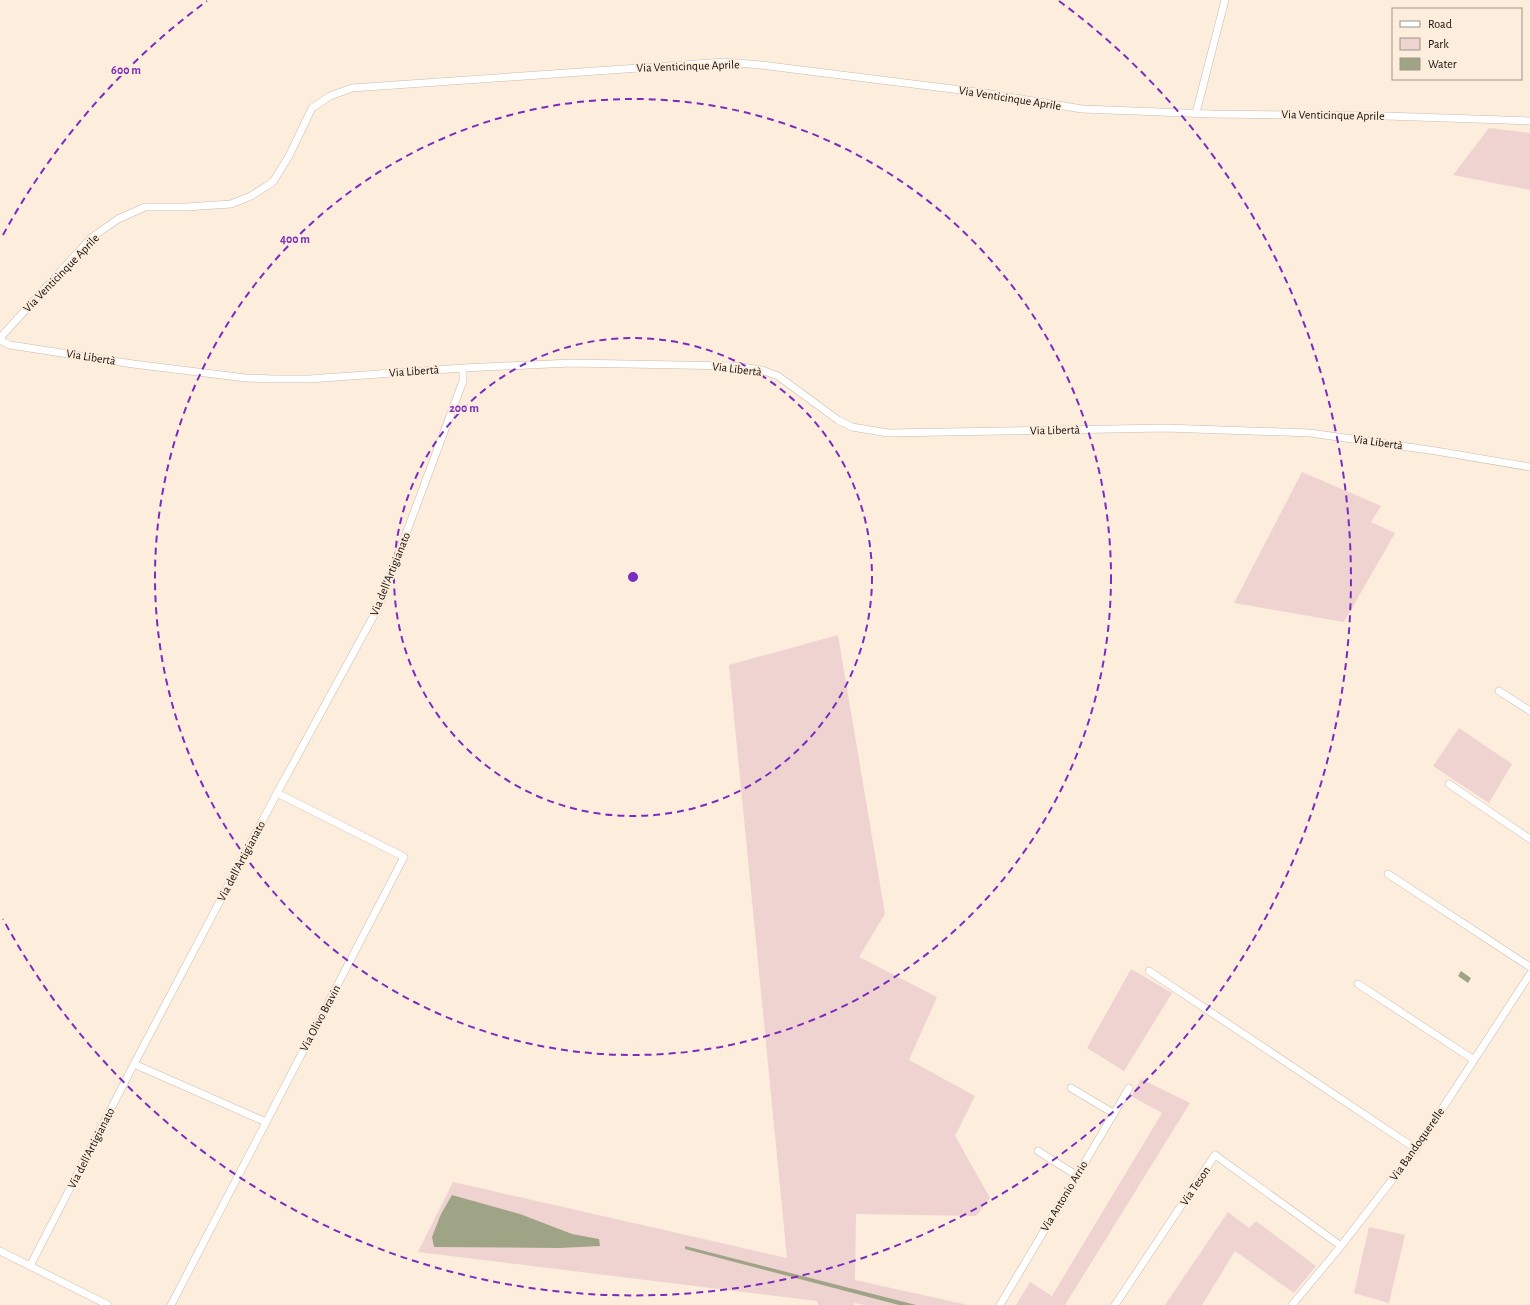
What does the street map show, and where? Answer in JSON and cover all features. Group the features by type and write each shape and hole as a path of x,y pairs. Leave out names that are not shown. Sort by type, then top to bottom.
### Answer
{"street":[{"path":"1196,113 1225,0"},
{"name":"Via Venticinque Aprile","path":"0,339 91,238 118,219 145,208 231,204 251,196 273,182 289,156 312,108 330,96 352,88 725,62 761,65 985,93 1082,109 1530,121"},
{"name":"Via Libertà","path":"0,339 10,345 133,364 246,378 273,379 309,379 463,368 571,363 735,366 762,370 778,376 838,420 852,427 888,433 1165,428 1310,433 1436,450 1530,467"},
{"name":"Via dell'Artigianato","path":"30,1266 134,1064 277,793 379,606 463,381 463,368"},
{"path":"1499,690 1530,711"},
{"path":"1449,784 1530,839"},
{"name":"Via Olivo Bravin","path":"170,1305 404,857 277,793"},
{"path":"1388,874 1530,967"},
{"path":"1149,971 1416,1149"},
{"name":"Via Bandoquerelle","path":"1292,1305 1341,1246 1416,1149 1530,974"},
{"path":"1358,984 1474,1060"},
{"path":"134,1064 266,1122"},
{"path":"1071,1088 1113,1113"},
{"name":"Via Antonio Arrio","path":"1000,1305 1129,1088"},
{"path":"1038,1151 1076,1175"},
{"name":"Via Teson","path":"1115,1305 1215,1155 1341,1246"},
{"path":"0,1251 108,1305"}],"green space":[{"path":"1489,128 1530,133 1530,190 1453,175"},
{"path":"1302,472 1381,506 1371,522 1395,533 1344,622 1234,603"},
{"path":"838,635 885,914 859,957 937,997 909,1060 975,1096 955,1136 990,1198 976,1216 856,1214 855,1280 968,1305 866,1305 854,1303 854,1305 818,1305 817,1301 418,1252 453,1182 787,1258 729,665"},
{"path":"1459,728 1512,764 1489,803 1433,766"},
{"path":"1131,969 1172,993 1124,1071 1087,1048"},
{"path":"1141,1079 1190,1103 1065,1305 1016,1305 1030,1282 1052,1296 1162,1113 1131,1096"},
{"path":"1228,1212 1249,1228 1256,1221 1316,1266 1294,1293 1235,1251 1202,1305 1165,1305"},
{"path":"1369,1227 1405,1235 1389,1303 1354,1293"}],"water":[{"path":"1461,971 1471,978 1468,983 1458,976"},
{"path":"452,1195 520,1214 572,1234 599,1239 600,1246 560,1248 434,1247 432,1237 441,1214"},
{"path":"685,1246 916,1305 899,1305 685,1249"}]}
